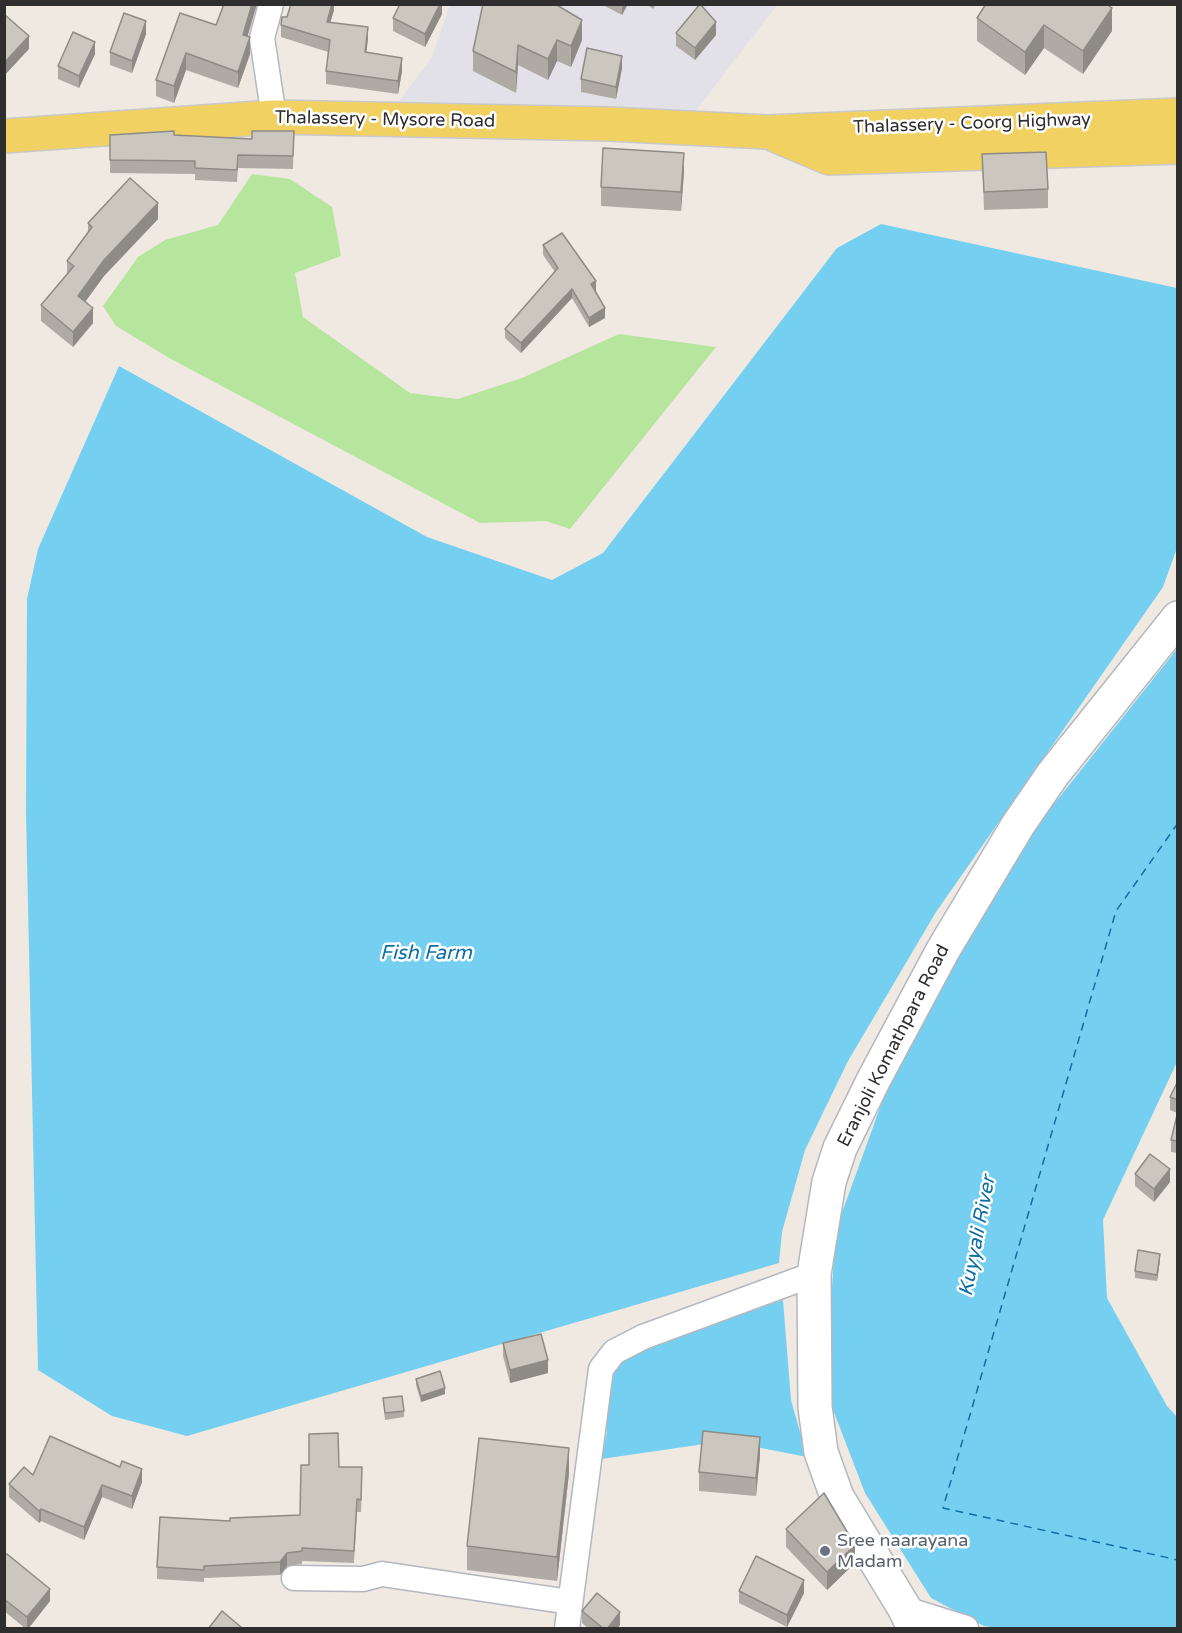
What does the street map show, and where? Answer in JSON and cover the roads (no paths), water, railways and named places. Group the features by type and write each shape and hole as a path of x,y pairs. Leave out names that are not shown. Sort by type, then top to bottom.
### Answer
{"main road":[{"name":"Thalassery - Coorg Highway","path":"767,132 1178,115"},
{"name":"Thalassery - Mysore Road","path":"4,136 274,117 609,124 767,132"},
{"path":"767,132 829,158 1178,147"},
{"name":"Eranjoli Komathpara Road","path":"909,1619 837,1497 821,1452 815,1407 814,1274 829,1182 840,1148 944,950 1012,835 1053,774 1178,618"}],"street":[{"path":"270,4 262,38 274,117"},
{"path":"567,1629 600,1369 614,1352 643,1337 814,1274"},
{"path":"294,1578 363,1579 382,1574 570,1602"},
{"path":"909,1619 966,1629"}],"water":[{"name":"Fish Farm","path":"881,224 1177,288 1177,548 1163,587 936,912 848,1061 805,1150 782,1232 779,1263 187,1436 112,1416 38,1370 26,812 27,599 38,549 119,366 427,537 552,580 603,553 837,248"},
{"name":"Kuyyali River","path":"1177,649 1177,1062 1103,1220 1107,1298 1167,1406 1177,1417 1177,1628 998,1628 984,1626 931,1598 865,1493 825,1389 836,1229 897,1061 1008,862"},
{"path":"783,1300 791,1400 807,1457 725,1441 601,1459 607,1432 606,1395 617,1360 676,1336"}],"place":[{"name":"Sree naarayana Madam","path":"825,1551"}]}
